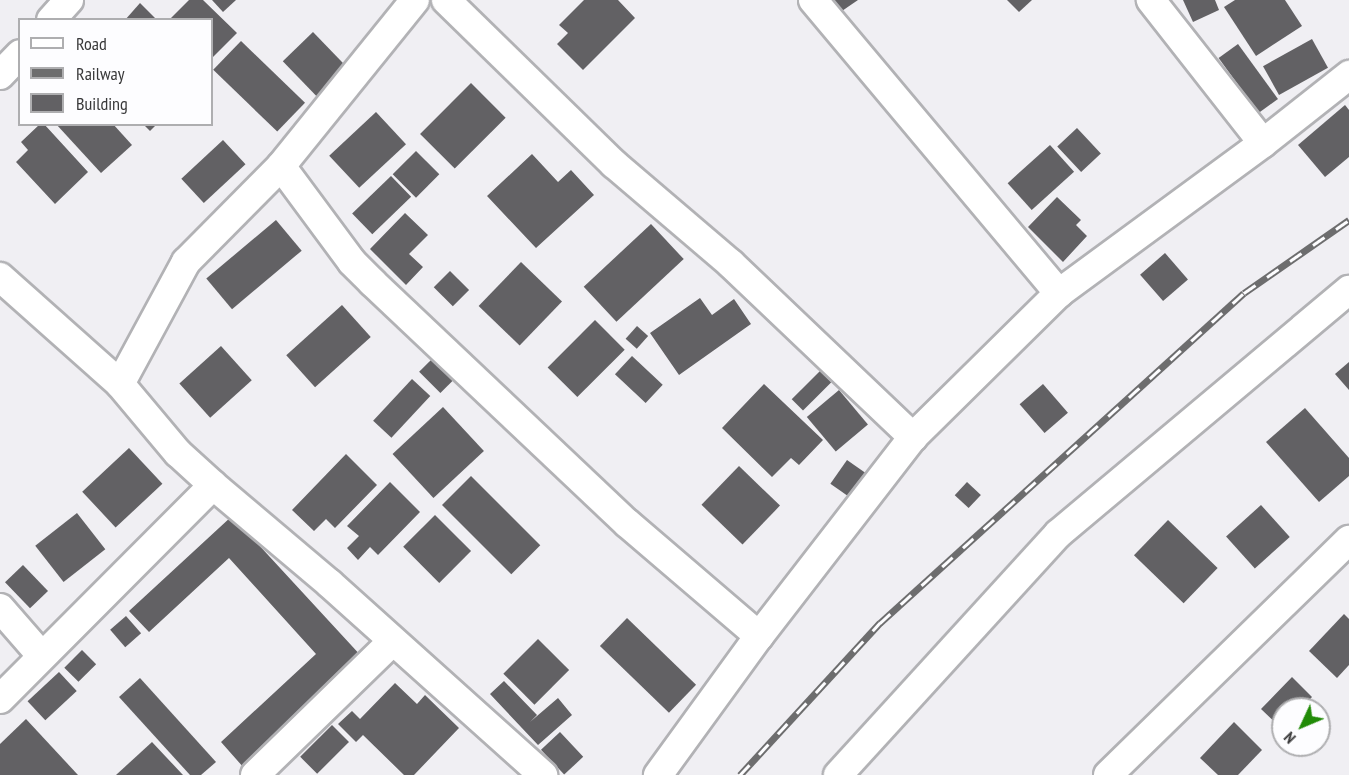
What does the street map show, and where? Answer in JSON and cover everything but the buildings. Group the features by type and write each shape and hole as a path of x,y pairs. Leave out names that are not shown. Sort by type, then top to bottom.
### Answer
{"street":[{"path":"53,18 69,0"},
{"path":"120,384 186,262 281,166 416,0"},
{"path":"446,0 614,164 730,263 914,437"},
{"path":"813,0 1059,293"},
{"path":"1151,0 1263,143"},
{"path":"0,75 18,56"},
{"path":"658,775 759,636 914,437 1059,293 1263,143 1349,75"},
{"path":"281,166 352,262 373,284 627,523 759,636"},
{"path":"0,277 120,384 178,453 543,775"},
{"path":"838,775 1058,534 1349,290"},
{"path":"0,699 41,655 213,485"},
{"path":"1108,775 1349,540"},
{"path":"0,608 41,655"},
{"path":"255,775 393,641"}],"railway":[{"path":"740,775 880,623 1244,293 1349,220"}]}
